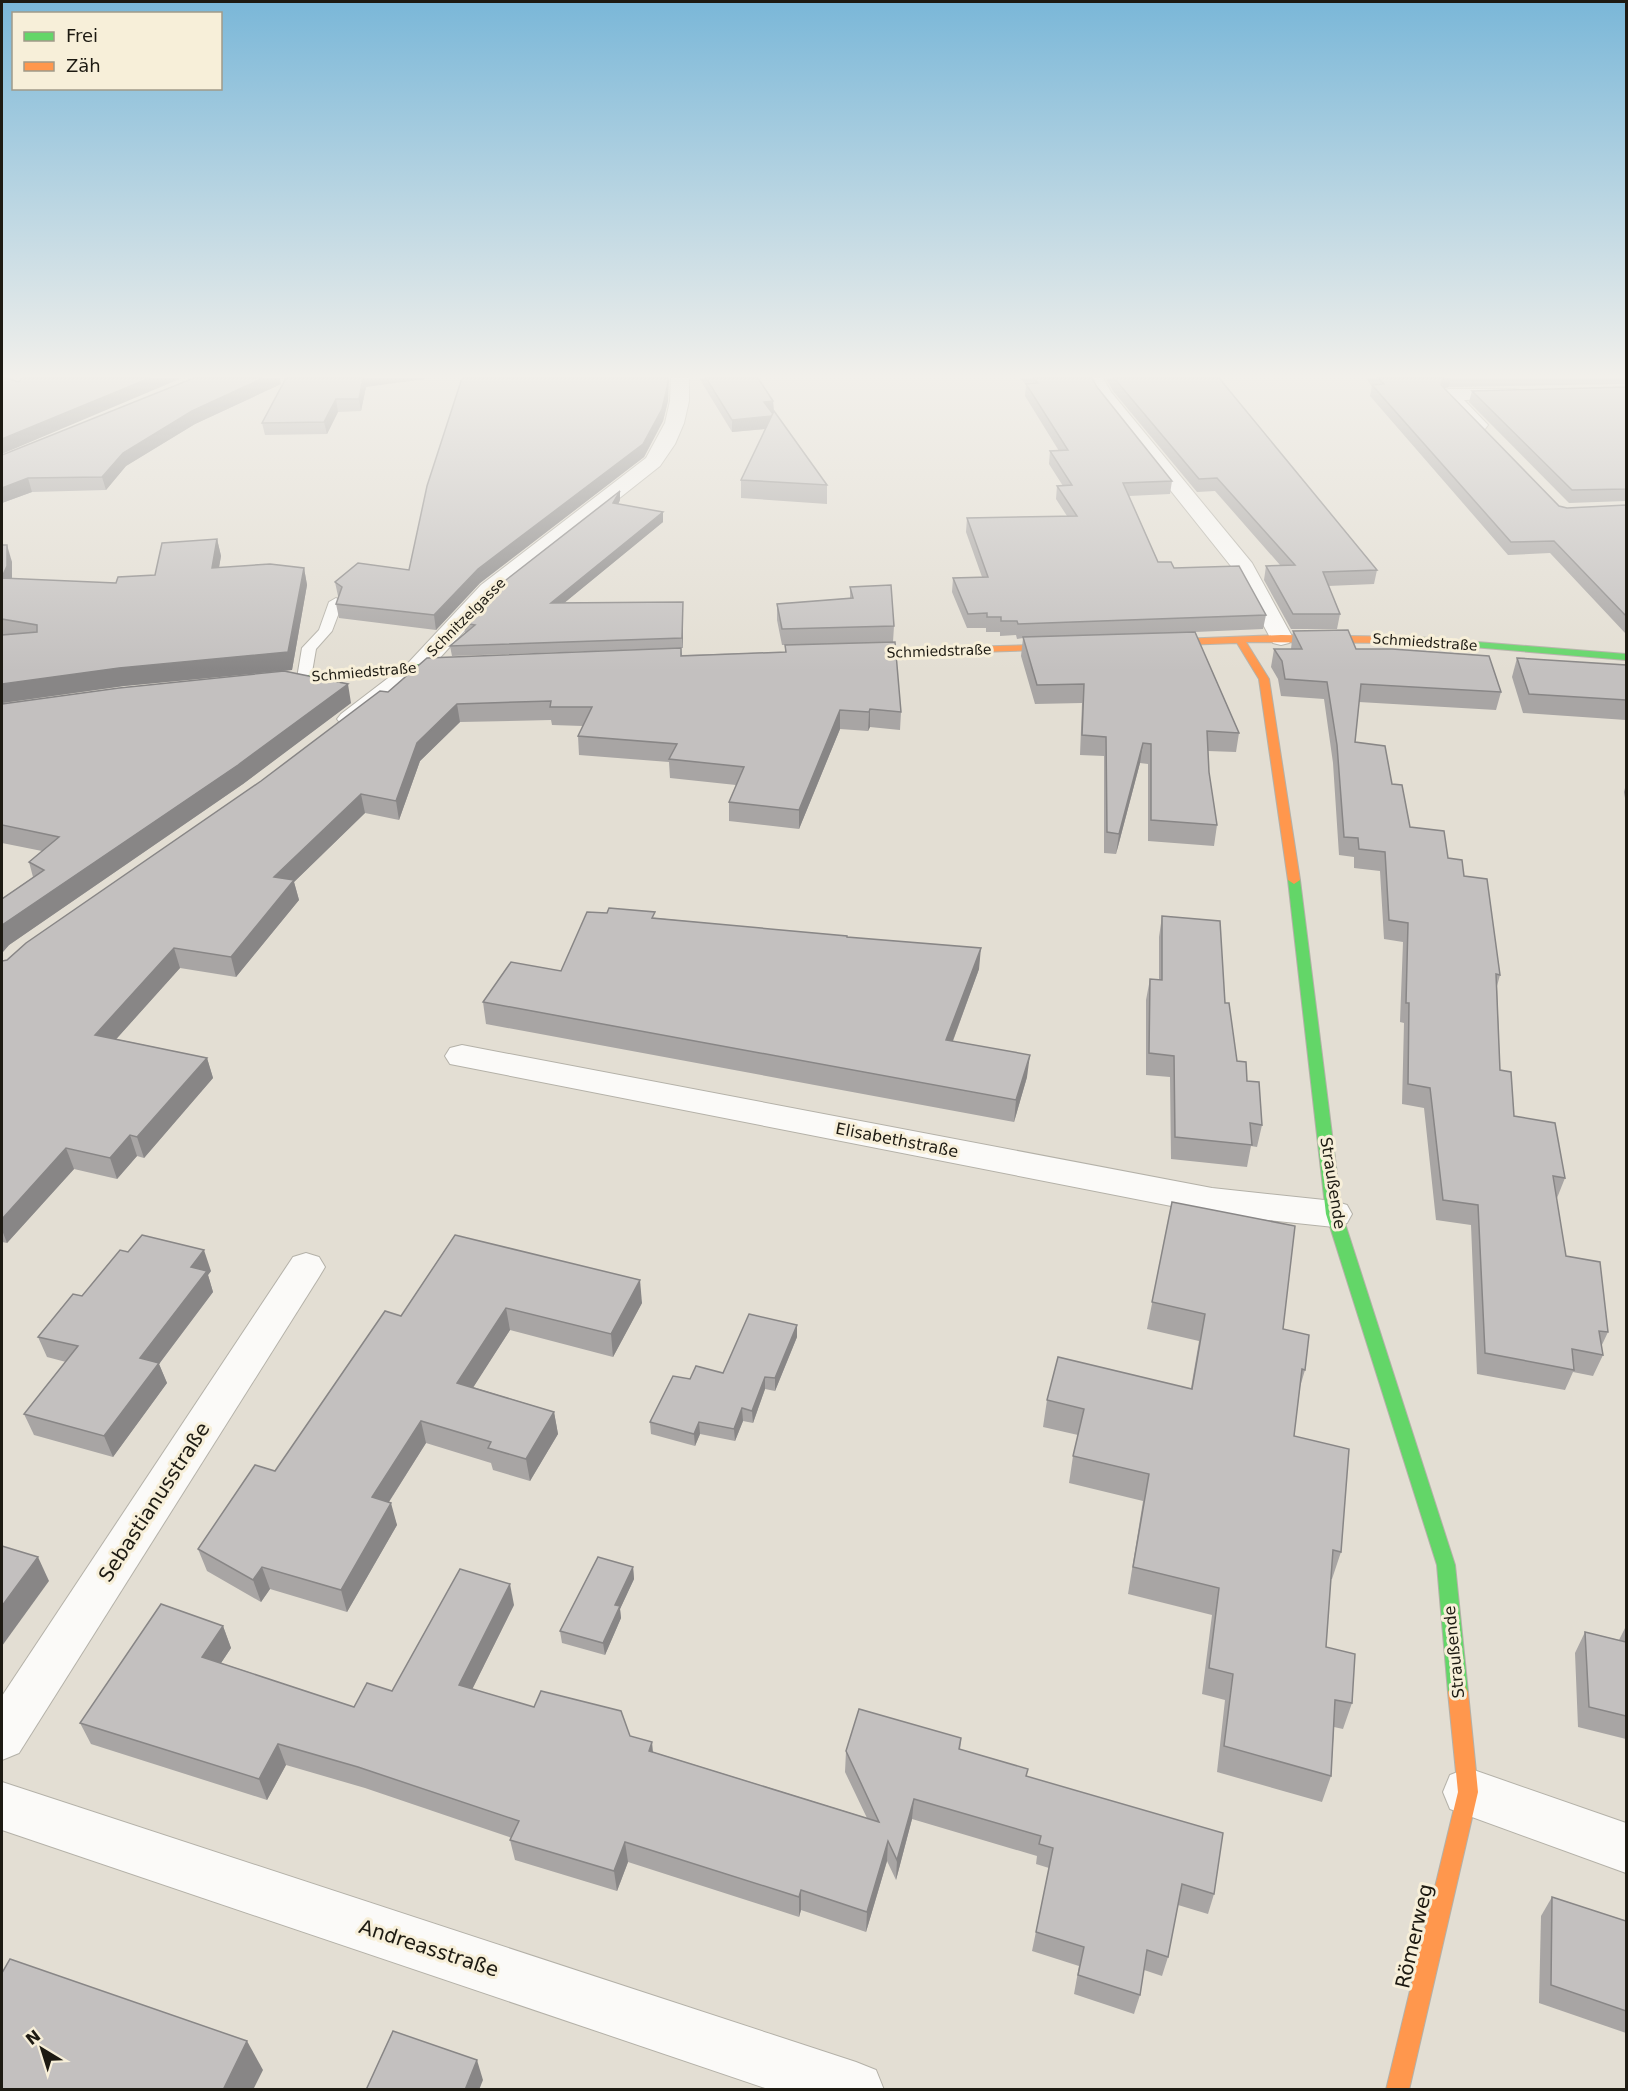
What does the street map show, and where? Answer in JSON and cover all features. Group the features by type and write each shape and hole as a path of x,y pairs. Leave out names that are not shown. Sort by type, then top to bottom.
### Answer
{"street":[{"name":"Schnitzelgasse","path":"327,736 418,667 489,590 635,476"},
{"path":"1170,476 1244,568 1281,638"},
{"name":"Schmiedstraße","path":"1146,644 1281,638 1392,638 1626,657"},
{"name":"Straußende","path":"1240,640 1264,679 1293,872 1334,1214 1446,1565 1468,1792"},
{"name":"Schmiedstraße","path":"833,654 1086,646"},
{"name":"Schmiedstraße","path":"249,683 418,667 477,664"},
{"name":"Elisabethstraße","path":"462,1056 1212,1201 1334,1214"},
{"name":"Sebastianusstraße","path":"2,1737 306,1268"},
{"path":"1468,1792 1626,1848"},
{"name":"Römerweg","path":"1397,2090 1468,1792"},
{"name":"Andreasstraße","path":"2,1806 856,2090"}],"lane":[{"path":"304,678 309,648 325,631 336,602"}],"building":[{"path":"2,476 103,476 28,478 2,488"},
{"path":"430,476 601,476 478,569 434,615 336,604 342,587 335,582 358,563 409,570"},
{"path":"743,476 820,476 827,485 741,480"},
{"path":"1066,476 1168,476 1172,481 1123,483 1158,562 1171,562 1174,568 1239,566 1266,615 1018,624 1017,621 1001,621 1001,617 987,617 987,613 968,614 953,578 988,577 967,518 1077,516 1057,486 1072,485"},
{"path":"1196,476 1299,476 1377,570 1323,572 1340,614 1293,614 1266,566 1295,565 1217,478 1199,479"},
{"path":"1452,476 1529,476 1559,506 1567,508 1626,505 1626,616 1554,541 1511,542"},
{"path":"1557,476 1626,476 1626,489 1572,490"},
{"path":"620,491 613,503 663,512 551,603 683,602 682,638 450,646 475,625 464,623 497,587"},
{"path":"217,539 212,568 270,564 304,568 288,652 119,668 2,684 2,635 37,632 37,625 2,619 2,578 116,583 118,577 155,575 162,543"},
{"path":"2,545 7,545 7,566 2,577"},
{"path":"891,585 894,626 782,629 777,604 853,598 850,587"},
{"path":"1348,630 1356,649 1392,649 1489,656 1501,692 1361,684 1355,742 1385,746 1392,784 1402,785 1410,827 1444,831 1448,858 1462,860 1464,876 1487,879 1500,975 1496,974 1500,1070 1511,1072 1514,1116 1555,1123 1565,1178 1553,1176 1566,1256 1600,1262 1608,1332 1599,1331 1603,1355 1572,1349 1574,1370 1485,1353 1478,1205 1443,1200 1430,1088 1408,1084 1409,1003 1406,1003 1408,923 1389,920 1385,852 1359,849 1358,838 1344,837 1337,745 1327,682 1285,679 1282,661 1274,649 1302,649 1293,631"},
{"path":"1195,632 1239,733 1207,731 1209,772 1217,825 1151,820 1151,744 1143,743 1119,834 1107,832 1106,737 1082,735 1084,684 1037,685 1023,637"},
{"path":"895,642 901,712 870,709 869,712 840,710 799,810 729,802 744,767 669,759 677,744 578,736 592,707 550,707 551,701 457,704 417,743 396,801 361,794 274,877 294,880 231,957 174,948 95,1035 207,1058 137,1137 130,1135 110,1158 66,1148 2,1219 2,961 7,960 26,943 261,781 380,691 388,692 427,658 681,648 681,656 786,652 785,645"},
{"path":"1517,658 1626,665 1626,700 1529,694"},
{"path":"284,671 348,684 238,765 2,925 2,899 44,870 29,862 59,837 2,825 2,704 119,688"},
{"path":"609,908 655,912 652,918 981,948 946,1040 1030,1055 1016,1100 483,1002 511,962 561,971 587,912 607,913"},
{"path":"1162,916 1220,921 1225,1003 1229,1003 1237,1061 1246,1062 1247,1081 1259,1082 1262,1125 1250,1123 1252,1145 1175,1137 1174,1056 1149,1053 1150,979 1162,980"},
{"path":"1172,1202 1295,1226 1283,1329 1309,1335 1305,1370 1302,1369 1294,1436 1349,1449 1341,1552 1333,1550 1326,1647 1355,1654 1352,1703 1335,1700 1331,1776 1224,1746 1233,1674 1209,1668 1219,1588 1133,1567 1149,1474 1073,1456 1084,1409 1047,1400 1058,1357 1192,1389 1205,1314 1152,1302"},
{"path":"142,1235 204,1250 191,1267 207,1271 140,1358 159,1363 104,1436 24,1414 78,1346 38,1337 73,1294 82,1296 120,1250 128,1252"},
{"path":"455,1235 640,1280 611,1334 506,1308 457,1383 554,1412 526,1459 488,1448 491,1442 421,1421 372,1497 391,1503 341,1590 262,1567 253,1580 198,1549 255,1465 275,1471 385,1311 401,1316"},
{"path":"749,1314 797,1325 775,1378 765,1377 752,1411 742,1408 734,1429 699,1422 694,1434 650,1422 673,1376 690,1379 696,1366 723,1373"},
{"path":"2,1546 38,1557 2,1606"},
{"path":"598,1557 633,1567 615,1605 620,1606 603,1643 560,1631"},
{"path":"460,1569 510,1584 459,1685 534,1707 541,1691 621,1711 630,1736 652,1742 649,1751 879,1822 846,1751 859,1709 961,1738 959,1749 1028,1769 1026,1776 1223,1833 1214,1894 1182,1884 1168,1957 1147,1950 1140,1995 1078,1975 1084,1947 1036,1932 1053,1848 1039,1844 1041,1836 914,1799 897,1860 888,1841 867,1912 801,1890 799,1897 625,1842 614,1871 510,1840 519,1821 358,1767 278,1744 259,1779 80,1723 161,1604 223,1626 202,1657 354,1707 367,1683 392,1691"},
{"path":"1585,1632 1626,1642 1626,1716 1589,1707"},
{"path":"1552,1897 1626,1921 1626,2011 1551,1985"},
{"path":"10,1959 247,2041 223,2090 2,2090 2,1973"},
{"path":"393,2031 477,2060 465,2090 366,2090"}],"traffic: fast":[{"path":"1416,640 1626,657"},
{"path":"268,682 418,667 462,665"},
{"path":"1294,880 1334,1214 1446,1565 1458,1692"}],"traffic: slow":[{"path":"1155,643 1281,638 1416,640"},
{"path":"1240,640 1264,679 1294,880"},
{"path":"852,653 1068,647"},
{"path":"1397,2090 1468,1792 1458,1692"}]}
